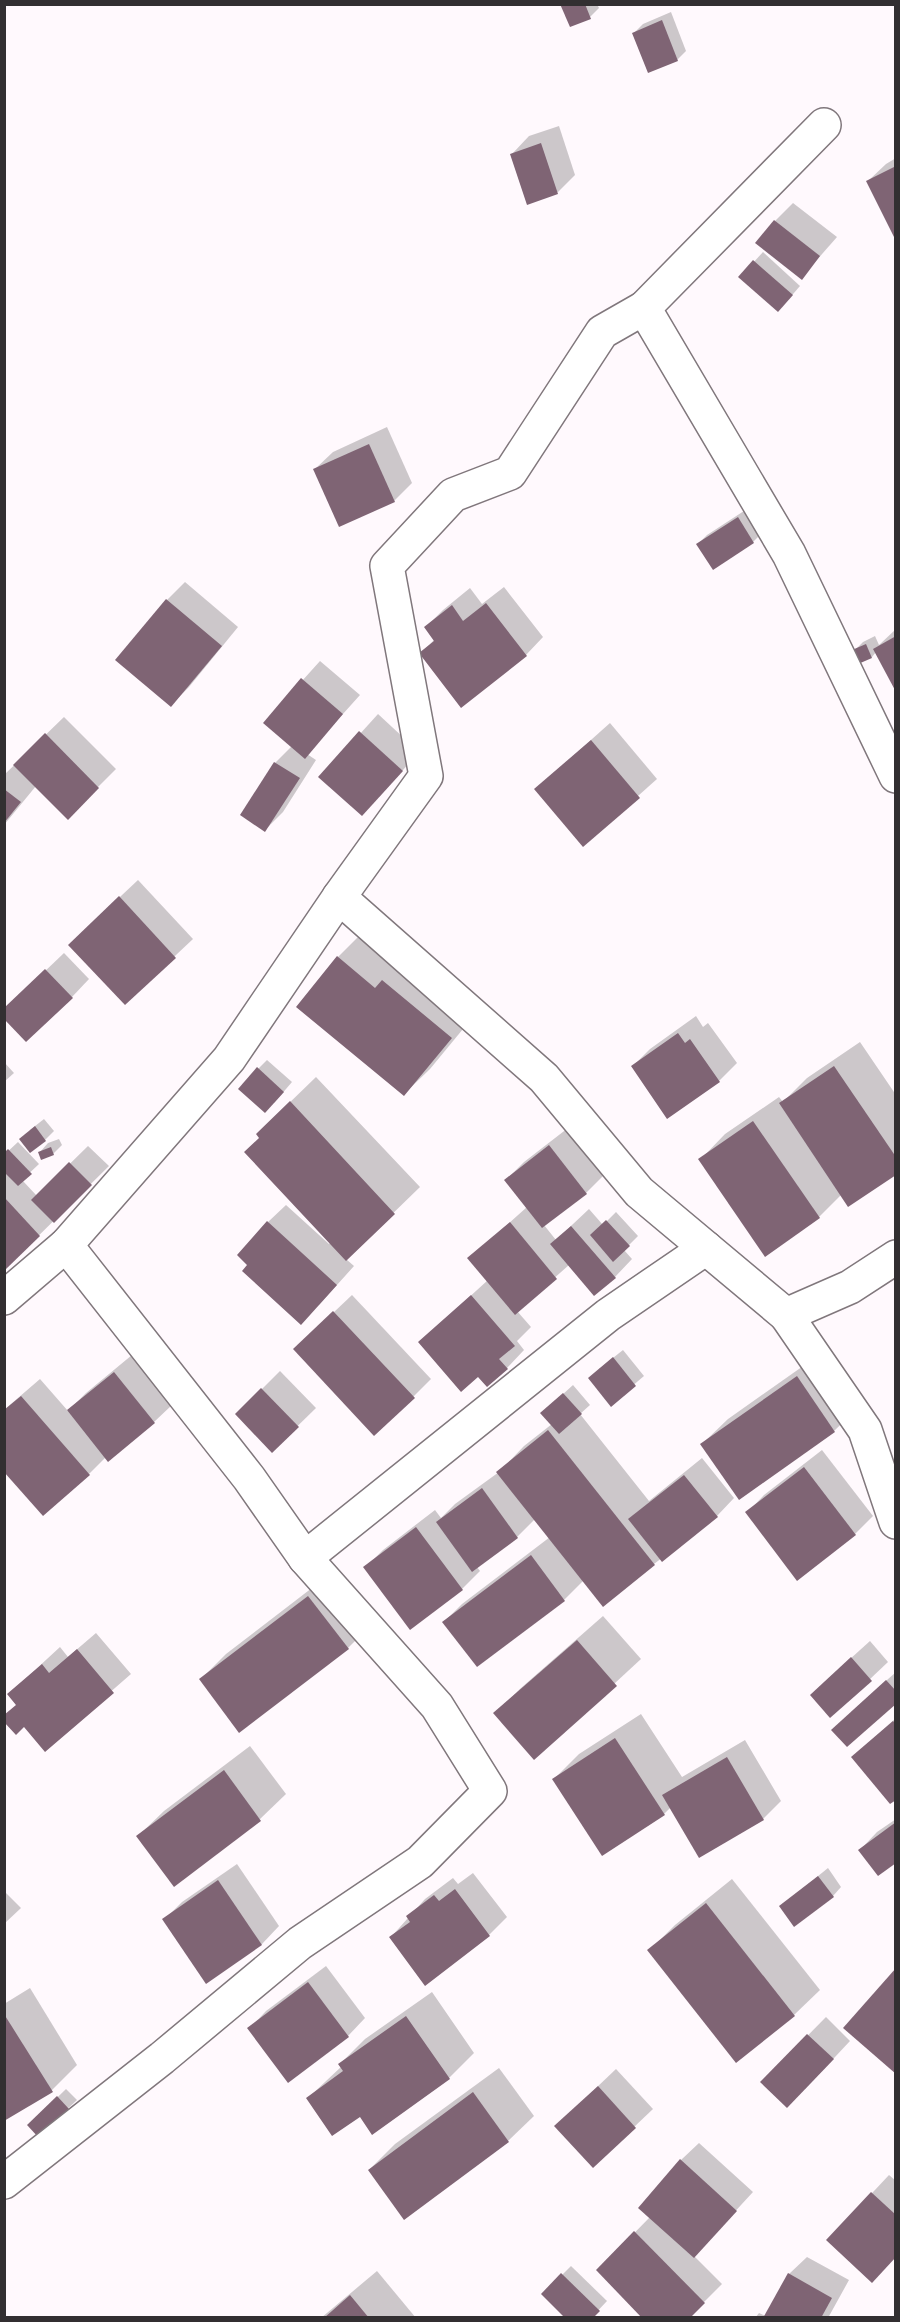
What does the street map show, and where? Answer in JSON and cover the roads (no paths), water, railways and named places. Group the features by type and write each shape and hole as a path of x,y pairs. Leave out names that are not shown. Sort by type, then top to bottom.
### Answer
{"street":[{"path":"4,1298 66,1245 229,1059 339,897 426,776 387,566 453,495 510,473 603,332 644,308 824,125"},
{"path":"644,308 789,554 896,776"},
{"path":"339,897 544,1078 639,1192 786,1315 865,1430 896,1522"},
{"path":"4,2182 162,2058 300,1944 420,1862 490,1791 437,1706 305,1558 249,1478 66,1245"},
{"path":"305,1558 608,1315 706,1248"},
{"path":"786,1315 850,1287 896,1257"}]}
